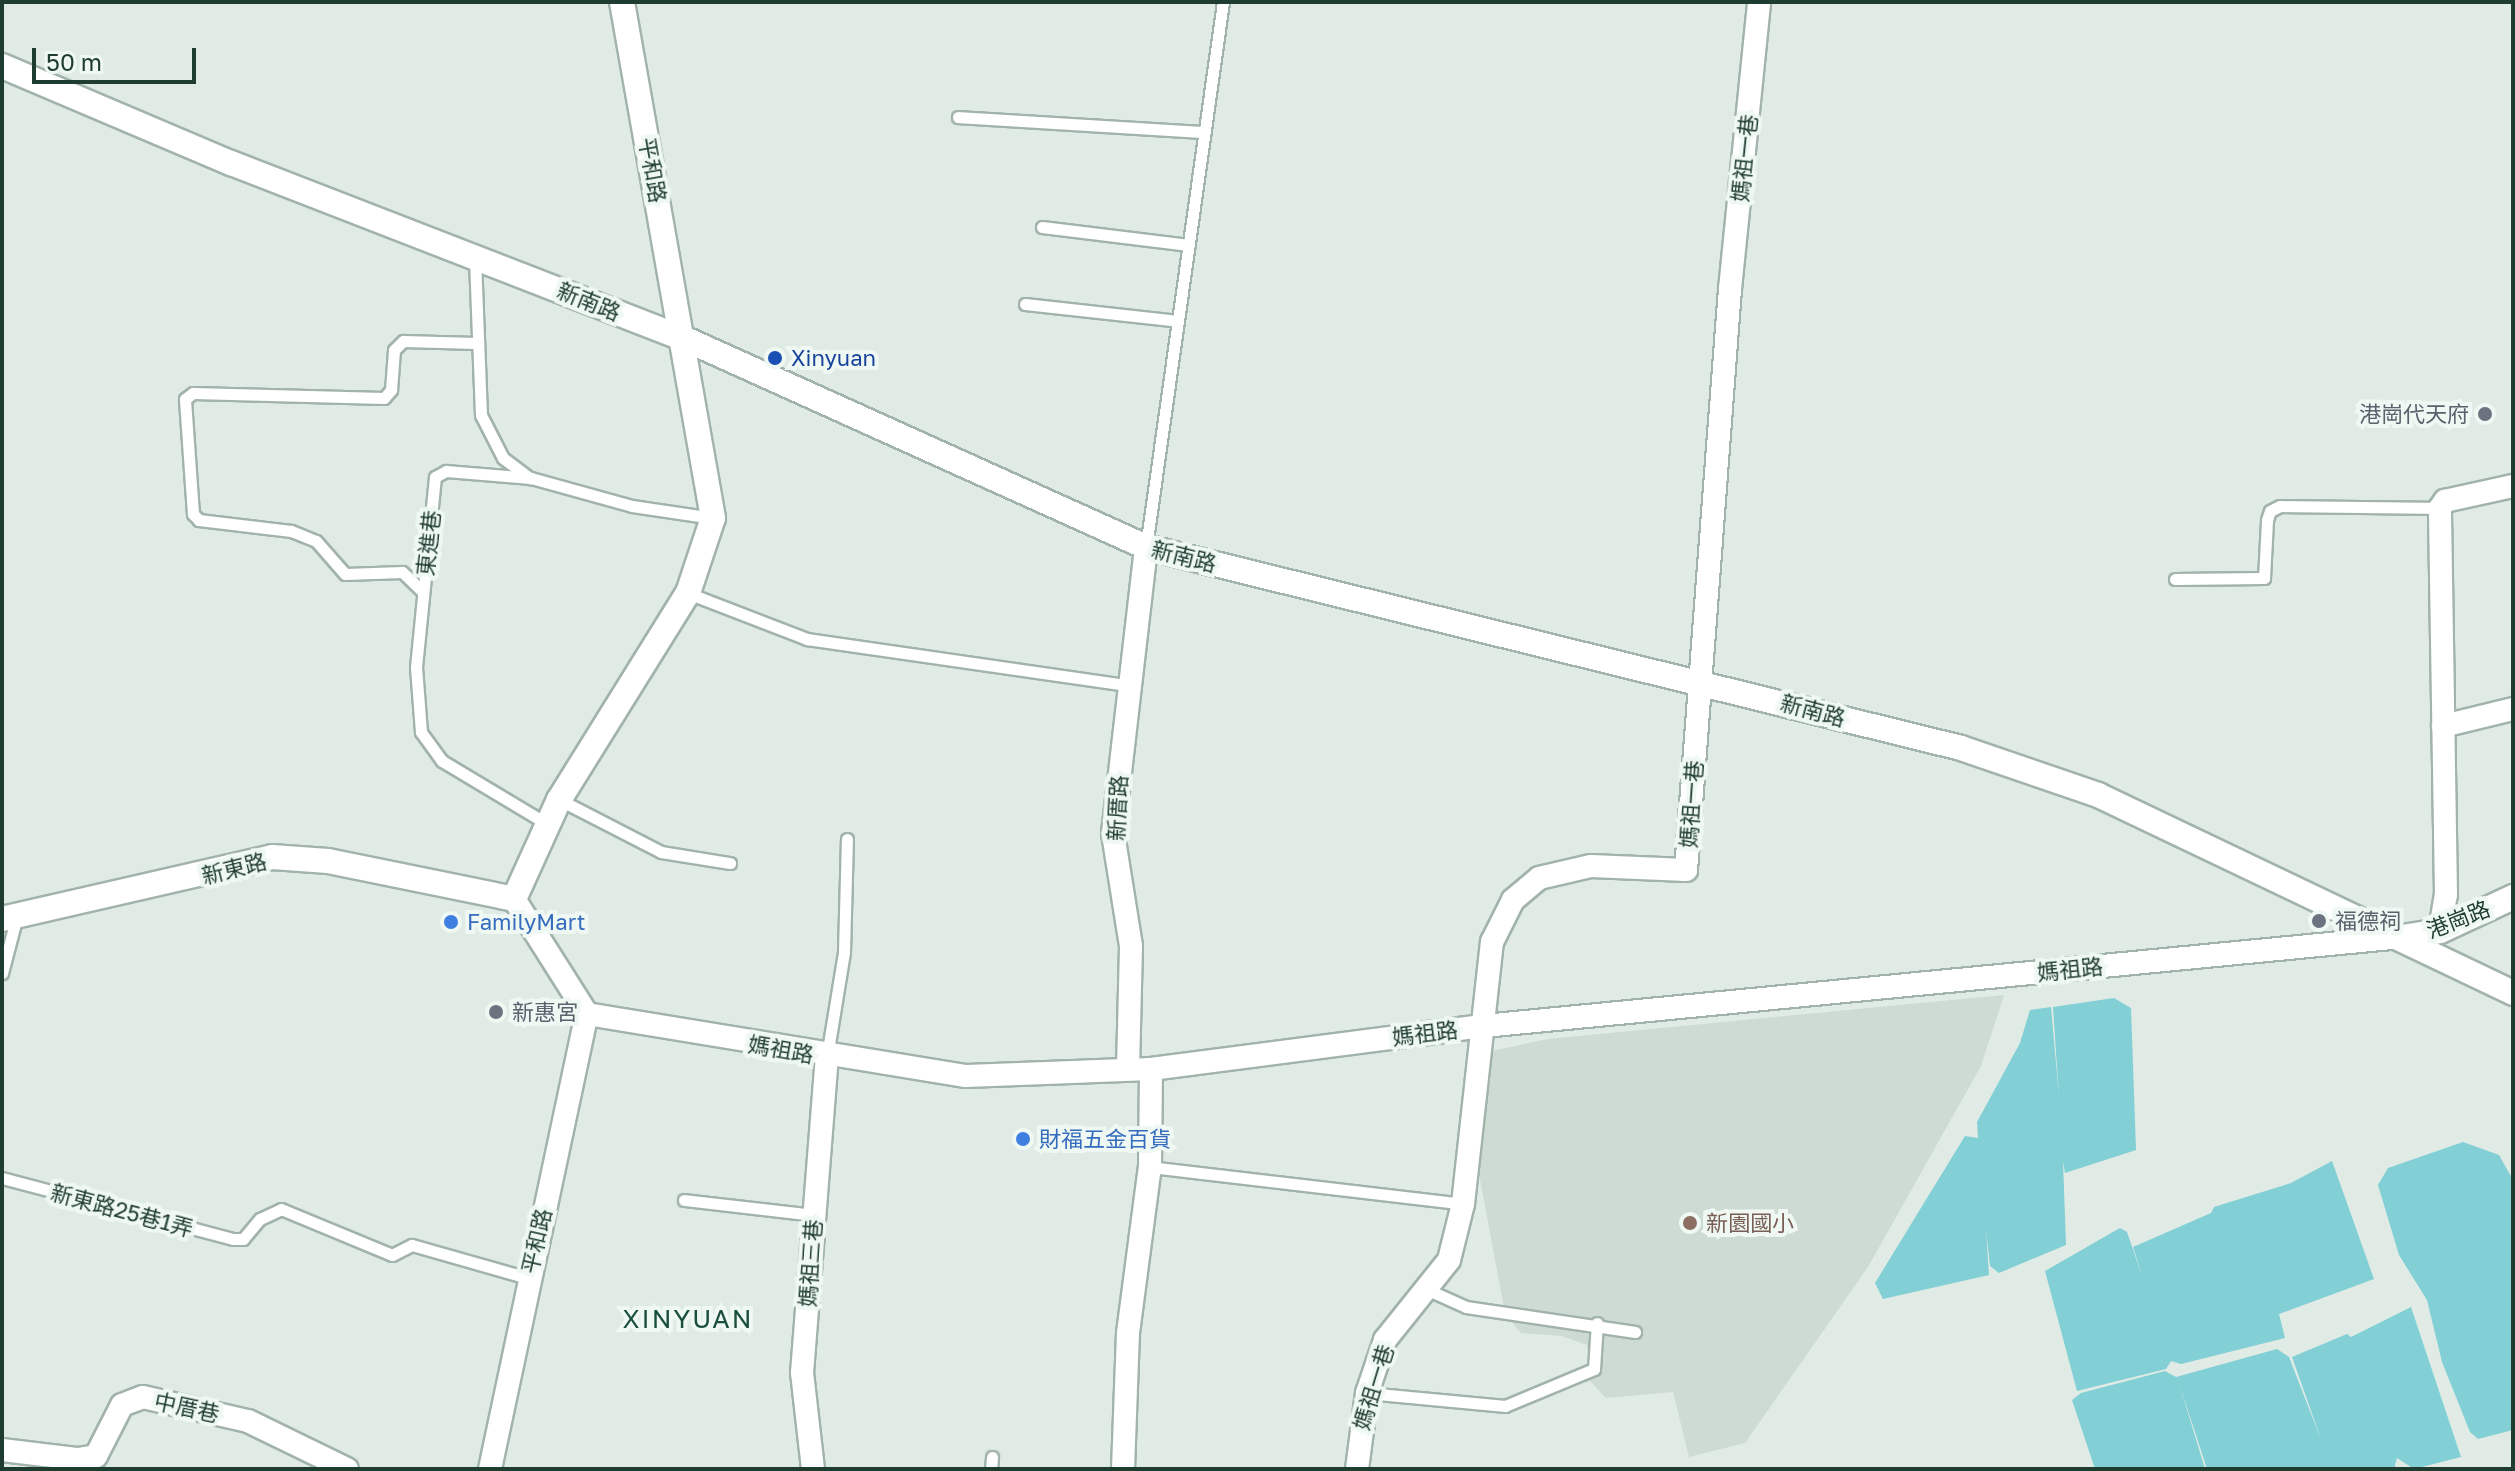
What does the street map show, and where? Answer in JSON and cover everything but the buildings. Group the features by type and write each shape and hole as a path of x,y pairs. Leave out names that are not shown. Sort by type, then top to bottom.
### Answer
{"street":[{"name":"平和路","path":"622,2 713,518"},
{"name":"媽祖一巷","path":"1357,1469 1367,1393 1385,1340 1449,1260 1463,1204 1492,942 1513,900 1539,878 1591,866 1686,870 1730,289 1759,2"},
{"name":"新南路","path":"2,66 231,163 683,338 1146,547 1701,681 1961,748 2098,795 2402,937 2513,993"},
{"path":"2440,931 2446,895 2440,508 2445,501 2513,486"},
{"path":"587,1014 514,899 559,800 688,593 713,518"},
{"name":"新厝路","path":"1128,1069 1131,946 1113,833 1127,685 1146,547"},
{"path":"2443,726 2513,709"},
{"name":"新東路","path":"9,918 272,857 328,861 514,899"},
{"name":"港崗路","path":"2402,937 2440,931 2513,897"},
{"name":"媽祖路","path":"587,1014 827,1057 966,1076 1151,1069 1484,1026 2402,937"},
{"name":"平和路","path":"490,1469 528,1278 587,1014"},
{"name":"媽祖三巷","path":"813,1469 802,1373 827,1057"},
{"path":"1123,1469 1128,1333 1150,1167 1151,1069"},
{"name":"中厝巷","path":"2,1450 78,1459 96,1456 122,1405 143,1397 248,1421 347,1469"}],"lane":[{"path":"1146,547 1223,2"},
{"path":"958,117 1205,132"},
{"path":"1042,227 1189,245"},
{"path":"475,255 481,415 488,438 503,458 531,478"},
{"path":"1025,304 1178,321"},
{"path":"423,592 402,572 345,574 316,541 291,531 199,520 193,514 185,399 193,393 384,398 391,390 394,350 403,341 476,343"},
{"name":"東進巷","path":"550,825 475,784 429,747 421,732 416,667 435,477 446,471 531,478 632,506 713,518"},
{"path":"2175,579 2264,578 2267,520 2270,511 2280,506 2440,508"},
{"path":"688,593 807,639 1127,685"},
{"path":"559,800 661,852 730,863"},
{"path":"827,1057 844,952 847,839"},
{"path":"2,973 9,918"},
{"path":"1150,1167 1463,1204"},
{"name":"新東路25巷1弄","path":"2,1178 243,1239 260,1219 281,1209 392,1255 412,1245 528,1278"},
{"path":"684,1200 813,1215"},
{"path":"1426,1289 1466,1307 1597,1323 1635,1332"},
{"path":"1367,1393 1505,1406 1594,1369 1597,1323"}],"shaded area":[{"name":"新園國小","path":"2004,995 1981,1066 1868,1267 1745,1443 1689,1457 1673,1392 1606,1398 1590,1381 1587,1345 1562,1336 1521,1333 1505,1313 1478,1169 1472,1055 1548,1039"}],"water":[{"path":"2114,998 2131,1008 2136,1150 2065,1173 2063,1161 2066,1245 1999,1273 1990,1266 1986,1230 1989,1275 1883,1299 1875,1283 1965,1136 1978,1138 1977,1122 2020,1043 2030,1010 2051,1007 2059,1097 2053,1007"},
{"path":"2463,1142 2499,1155 2513,1180 2513,1430 2478,1439 2470,1432 2442,1362 2427,1300 2399,1255 2378,1185 2388,1168"},
{"path":"2332,1161 2374,1279 2279,1314 2285,1338 2181,1364 2171,1361 2166,1369 2077,1391 2045,1271 2120,1228 2127,1232 2143,1279 2133,1247 2211,1213 2214,1207 2291,1183"},
{"path":"2411,1307 2461,1457 2414,1469 2397,1458 2394,1469 2207,1469 2179,1383 2205,1469 2095,1469 2072,1400 2081,1393 2165,1371 2176,1377 2277,1349 2289,1357 2322,1442 2292,1357 2347,1334 2351,1337"}],"place":[{"name":"Xinyuan","path":"775,358"},
{"name":"港崗代天府","path":"2485,414"},
{"name":"福德祠","path":"2319,921"},
{"name":"FamilyMart","path":"451,922"},
{"name":"新惠宮","path":"496,1012"},
{"name":"財福五金百貨","path":"1023,1139"},
{"name":"新園國小","path":"1690,1223"}],"district":[{"name":"XINYUAN","path":"688,1319"}]}
